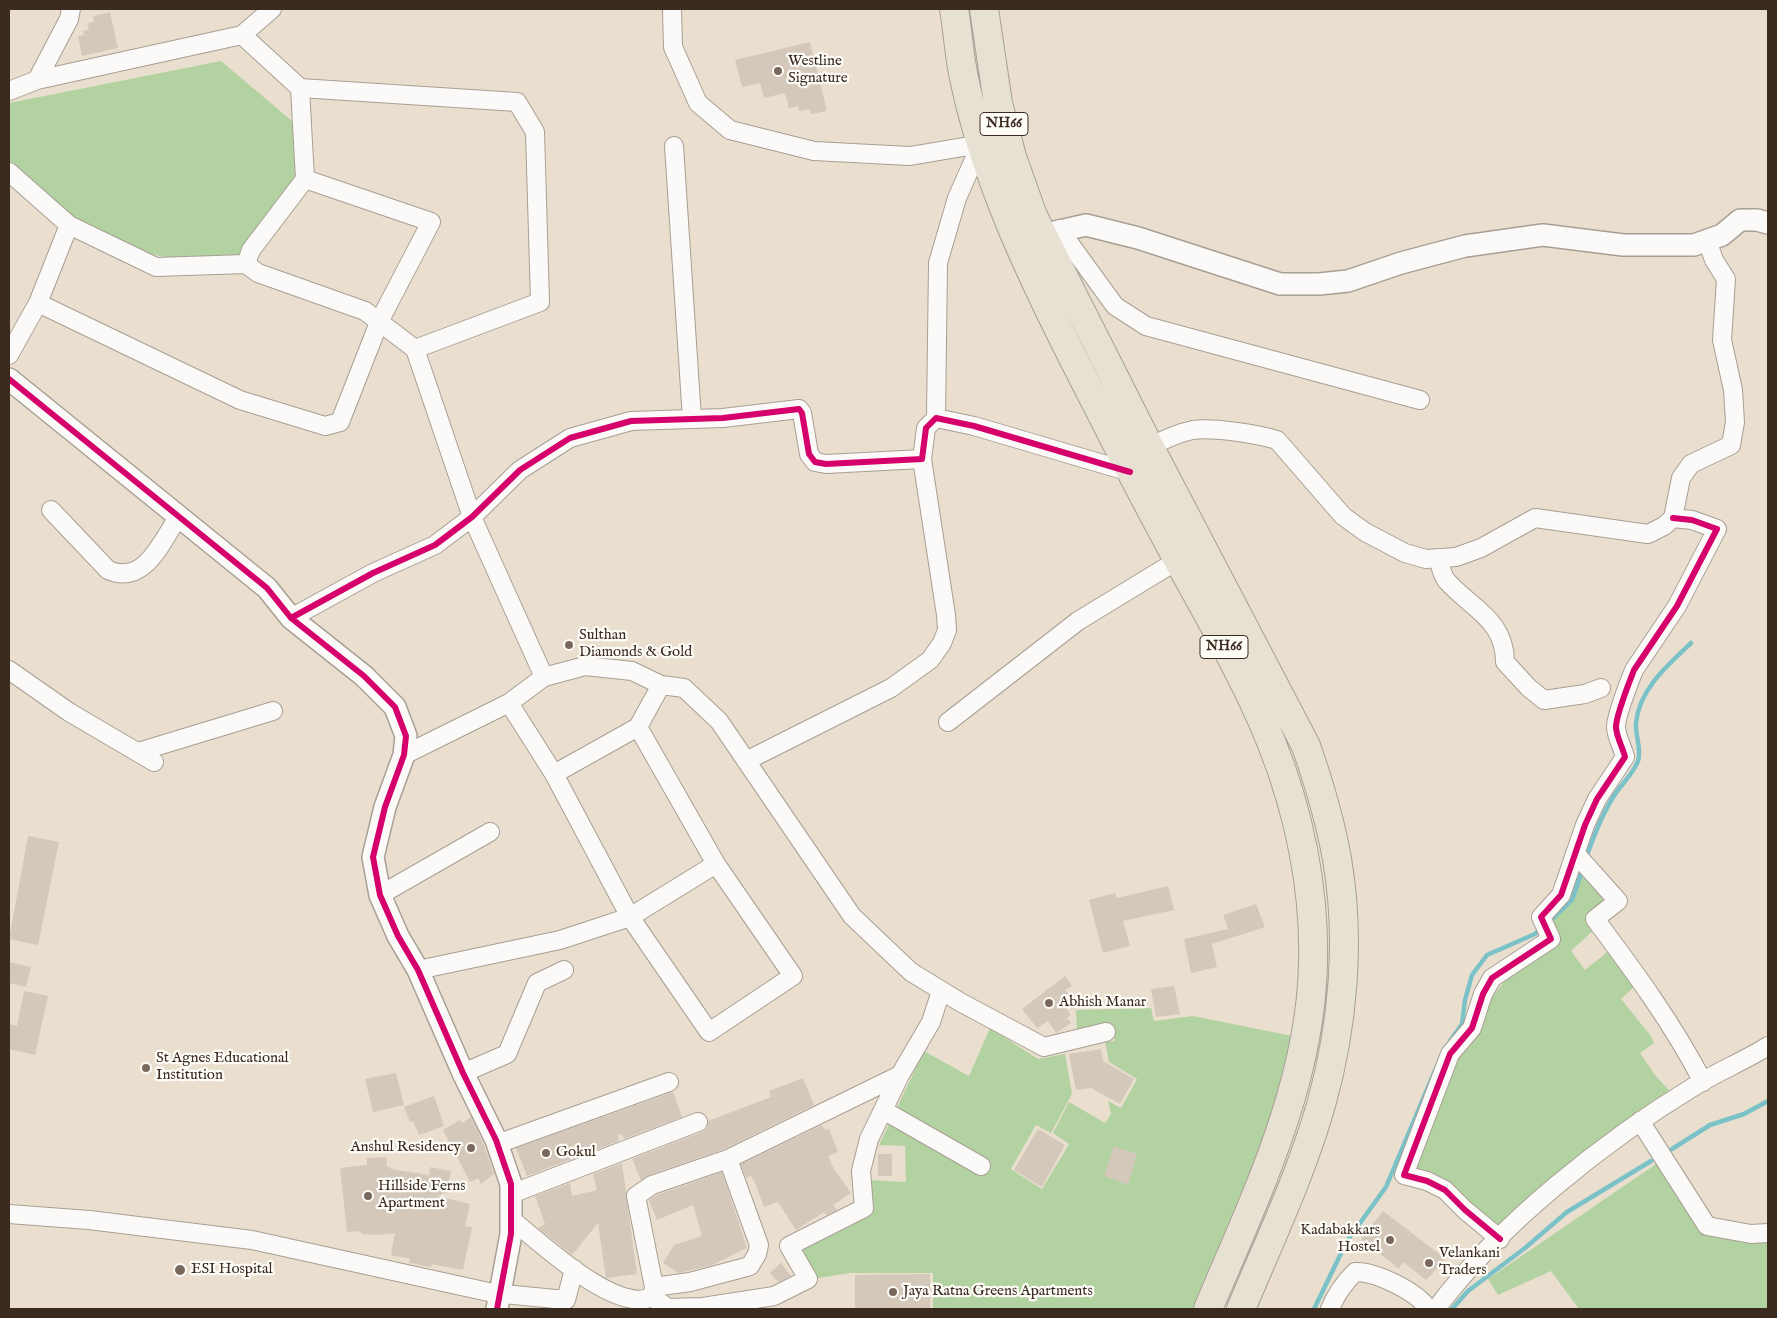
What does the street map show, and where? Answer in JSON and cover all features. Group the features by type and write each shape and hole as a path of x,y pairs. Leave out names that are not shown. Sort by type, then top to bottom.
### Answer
{"highway":[{"name":"NH66","path":"954,9 963,77 981,144 1027,267 1130,472 1178,560 1271,742 1292,802 1309,882 1313,962 1309,1011 1300,1060 1260,1186 1208,1309"},
{"name":"NH66","path":"984,9 998,103 1012,157 1050,232 1150,447 1306,746 1324,798 1337,858 1343,902 1344,960 1339,1016 1329,1072 1320,1107 1296,1179 1241,1309"}],"street":[{"path":"37,80 69,19 71,9"},
{"path":"9,91 37,80 242,35 272,9"},
{"path":"672,9 673,47 698,103 730,130 814,151 910,156 981,144"},
{"path":"242,35 300,88 517,102 535,132 540,302 415,349"},
{"path":"246,264 251,250 305,179 300,88"},
{"path":"746,760 891,688 930,660 942,643 947,630 922,459 926,428 936,418 938,263 957,198 981,144"},
{"path":"674,146 692,419"},
{"path":"9,172 69,225 156,267 246,264 258,273 366,311 415,349 472,517 544,677"},
{"path":"38,303 240,400 324,426 340,422 380,320 431,222 305,179"},
{"path":"1050,232 1086,225 1138,238 1280,284 1348,281 1401,263 1465,246 1543,235 1623,245 1694,245 1722,235 1740,220 1757,220 1768,223"},
{"path":"9,355 38,303 69,225"},
{"path":"1050,232 1115,306 1146,326 1420,400"},
{"path":"1150,447 1171,437 1193,430 1216,430 1277,440 1343,516 1365,532 1405,553 1426,559 1456,557 1481,548 1535,518 1648,534 1664,526 1673,518 1680,478 1691,464 1731,445 1735,422 1733,390 1722,340 1726,279 1714,260 1707,240"},
{"path":"9,379 267,588 291,618 364,676 395,707 406,736 404,755 385,807 373,856 380,895 398,936 418,970 497,1144 511,1184 511,1234 499,1302"},
{"path":"291,618 373,573 435,545 472,517 520,470 570,438 631,421 723,418 799,409 802,413 809,454 814,462 826,464 922,459"},
{"path":"936,418 974,426 1130,472"},
{"path":"51,510 108,570 121,576 132,574 145,566 179,516"},
{"path":"1500,1238 1465,1210 1445,1190 1428,1180 1404,1174 1450,1054 1472,1028 1483,994 1492,978 1551,938 1541,916 1561,894 1581,860 1597,799 1625,757 1616,729 1617,717 1634,670 1677,606 1717,529 1692,520 1673,518"},
{"path":"1438,558 1445,579 1490,621 1501,638 1505,649 1505,662 1529,688 1544,700 1585,694 1601,688"},
{"path":"948,722 1078,621 1178,560"},
{"path":"404,755 509,703 544,677 584,666 632,671 660,685 684,688 719,720 852,916 911,972 1044,1047 1106,1032"},
{"path":"9,670 69,712 154,762"},
{"path":"554,774 638,727 660,685"},
{"path":"509,703 554,774 630,917 709,1032 794,976 716,864 638,727"},
{"path":"138,752 273,711"},
{"path":"380,895 490,832"},
{"path":"1581,860 1618,901 1595,919 1644,984 1689,1055 1703,1082"},
{"path":"418,970 560,940 630,917 716,864"},
{"path":"463,1072 506,1054 537,982 564,970"},
{"path":"900,1075 728,1159 652,1185 636,1196 653,1292 668,1308 704,1307 774,1296 808,1279 789,1246 864,1208 861,1170 869,1139 900,1075 930,1022 941,990"},
{"path":"1436,1309 1462,1274 1500,1238 1544,1198 1640,1121 1703,1082 1768,1046"},
{"path":"497,1144 669,1082"},
{"path":"883,1110 981,1166"},
{"path":"1640,1121 1707,1226 1751,1234 1768,1233"},
{"path":"511,1194 698,1122"},
{"path":"511,1219 600,1287 632,1300 643,1301 653,1292 750,1266 754,1262 759,1245 728,1159"},
{"path":"9,1214 89,1220 252,1240 499,1302 566,1300 574,1269"},
{"path":"1330,1309 1336,1294 1345,1282 1355,1272 1366,1271 1405,1289 1418,1298 1428,1309"}],"green space":[{"path":"221,61 292,121 305,179 244,259 188,262 137,251 80,225 27,180 9,160 9,103"},
{"path":"1578,861 1610,899 1596,928 1571,951 1585,970 1611,949 1637,984 1621,999 1651,1036 1654,1043 1640,1053 1655,1075 1675,1097 1500,1237 1405,1174 1450,1054 1508,976 1551,943 1547,925"},
{"path":"1151,1008 1154,1021 1193,1016 1292,1036 1281,1092 1260,1152 1196,1309 933,1309 933,1273 850,1273 813,1279 794,1247 868,1211 868,1180 906,1182 905,1146 879,1145 924,1051 969,1076 990,1028 1038,1059 1065,1054 1072,1094 1051,1133 1036,1125 1011,1169 1042,1189 1069,1144 1053,1133 1069,1102 1105,1123 1111,1114 1108,1101 1121,1108 1137,1079 1109,1062 1105,1042 1115,1041 1111,1027 1077,1030 1076,1010"},
{"path":"1659,1162 1707,1231 1768,1238 1768,1309 1579,1309 1551,1271 1498,1295 1488,1279"}],"building":[{"path":"110,12 118,48 82,56 78,36 84,35 83,31 89,30 87,23 94,22 93,16"},
{"name":"Westline Signature","path":"810,42 827,111 811,114 809,109 799,111 798,106 789,108 785,93 764,98 760,83 742,87 735,60"},
{"path":"28,836 59,842 38,945 9,939"},
{"path":"1168,886 1174,910 1123,921 1130,946 1103,953 1089,900 1115,893 1117,898"},
{"path":"1256,904 1265,927 1212,944 1217,967 1191,973 1184,939 1228,929 1223,915"},
{"path":"9,962 31,967 26,987 9,983"},
{"name":"Abhish Manar","path":"1065,976 1072,986 1065,990 1071,996 1065,1000 1070,1006 1066,1008 1071,1015 1067,1018 1071,1023 1056,1033 1048,1021 1037,1028 1022,1009"},
{"path":"1174,986 1180,1014 1156,1017 1151,989"},
{"path":"24,991 48,996 35,1055 9,1049 9,1024 17,1026"},
{"path":"1101,1049 1103,1061 1134,1079 1120,1104 1091,1088 1076,1090 1069,1054"},
{"path":"396,1073 404,1105 373,1112 365,1079"},
{"path":"803,1078 814,1105 724,1149 649,1175 641,1180 632,1159 702,1132 707,1128 708,1121 771,1097 769,1091"},
{"path":"673,1092 682,1117 624,1139 622,1134 618,1135 619,1141 527,1176 516,1148"},
{"path":"434,1096 444,1126 419,1135 413,1121 410,1122 404,1107"},
{"name":"Anshul Residency","path":"471,1117 484,1145 494,1174 481,1184 478,1178 470,1182 443,1130 460,1120 462,1123"},
{"path":"822,1125 825,1130 829,1129 838,1152 828,1156 834,1169 851,1193 833,1205 837,1210 826,1215 824,1212 796,1230 778,1202 764,1207 755,1183 751,1176 746,1178 741,1164"},
{"path":"1038,1129 1065,1145 1042,1187 1014,1170"},
{"path":"1114,1146 1137,1154 1128,1185 1104,1176"},
{"path":"878,1154 892,1154 892,1176 878,1176"},
{"path":"386,1157 387,1167 391,1169 429,1175 430,1167 451,1171 447,1192 437,1196 470,1204 465,1226 472,1227 463,1270 432,1264 431,1267 409,1263 410,1259 391,1255 395,1233 376,1235 361,1234 361,1231 347,1232 340,1168 367,1165 367,1158"},
{"path":"622,1163 637,1274 606,1278 598,1223 572,1255 538,1228 545,1224 535,1196 570,1183 572,1196 597,1190 593,1174"},
{"path":"722,1172 747,1248 712,1265 679,1273 663,1263 674,1245 702,1236 693,1205 657,1220 649,1200 657,1195"},
{"name":"Kadabakkars Hostel","path":"1383,1211 1446,1259 1426,1280 1403,1262 1399,1269 1361,1239"},
{"path":"781,1263 791,1276 778,1282 770,1273"},
{"name":"Jaya Ratna Greens Apartments","path":"930,1274 930,1309 855,1309 855,1275"}],"waterway":[{"path":"1586,858 1608,806 1638,761 1636,723 1643,699 1656,678 1691,643"},
{"path":"1548,923 1572,900 1583,868"},
{"path":"1450,1041 1462,1024 1465,1000 1472,975 1487,955 1535,934 1542,928"},
{"path":"1314,1309 1347,1241 1386,1187 1444,1049"},
{"path":"1672,1149 1710,1125 1744,1114 1768,1101"},
{"path":"1452,1309 1468,1291 1525,1248 1567,1212 1651,1161"}],"cycle path":[{"path":"9,379 267,588 291,618 364,676 395,707 406,736 404,755 385,807 373,857 380,895 398,936 418,970 463,1073 496,1140 511,1184 511,1234 497,1309"},
{"path":"291,618 373,573 435,545 472,517 520,470 570,438 631,421 723,418 799,409 802,413 809,454 815,462 826,464 922,459 926,428 936,418 974,426 1130,472"},
{"path":"1500,1239 1465,1210 1445,1190 1427,1181 1404,1175 1450,1054 1472,1028 1483,994 1492,978 1551,939 1541,917 1561,895 1585,825 1597,799 1625,757 1616,727 1620,707 1634,670 1677,606 1717,529 1692,520 1673,518"}],"place":[{"name":"Westline Signature","path":"778,71"},
{"name":"Sulthan Diamonds & Gold","path":"569,645"},
{"name":"Abhish Manar","path":"1049,1003"},
{"name":"St Agnes Educational Institution","path":"146,1068"},
{"name":"Anshul Residency","path":"471,1148"},
{"name":"Gokul","path":"546,1153"},
{"name":"Hillside Ferns Apartment","path":"368,1196"},
{"name":"Kadabakkars Hostel","path":"1390,1240"},
{"name":"Velankani Traders","path":"1429,1263"},
{"name":"ESI Hospital","path":"180,1270"},
{"name":"Jaya Ratna Greens Apartments","path":"893,1292"}]}
